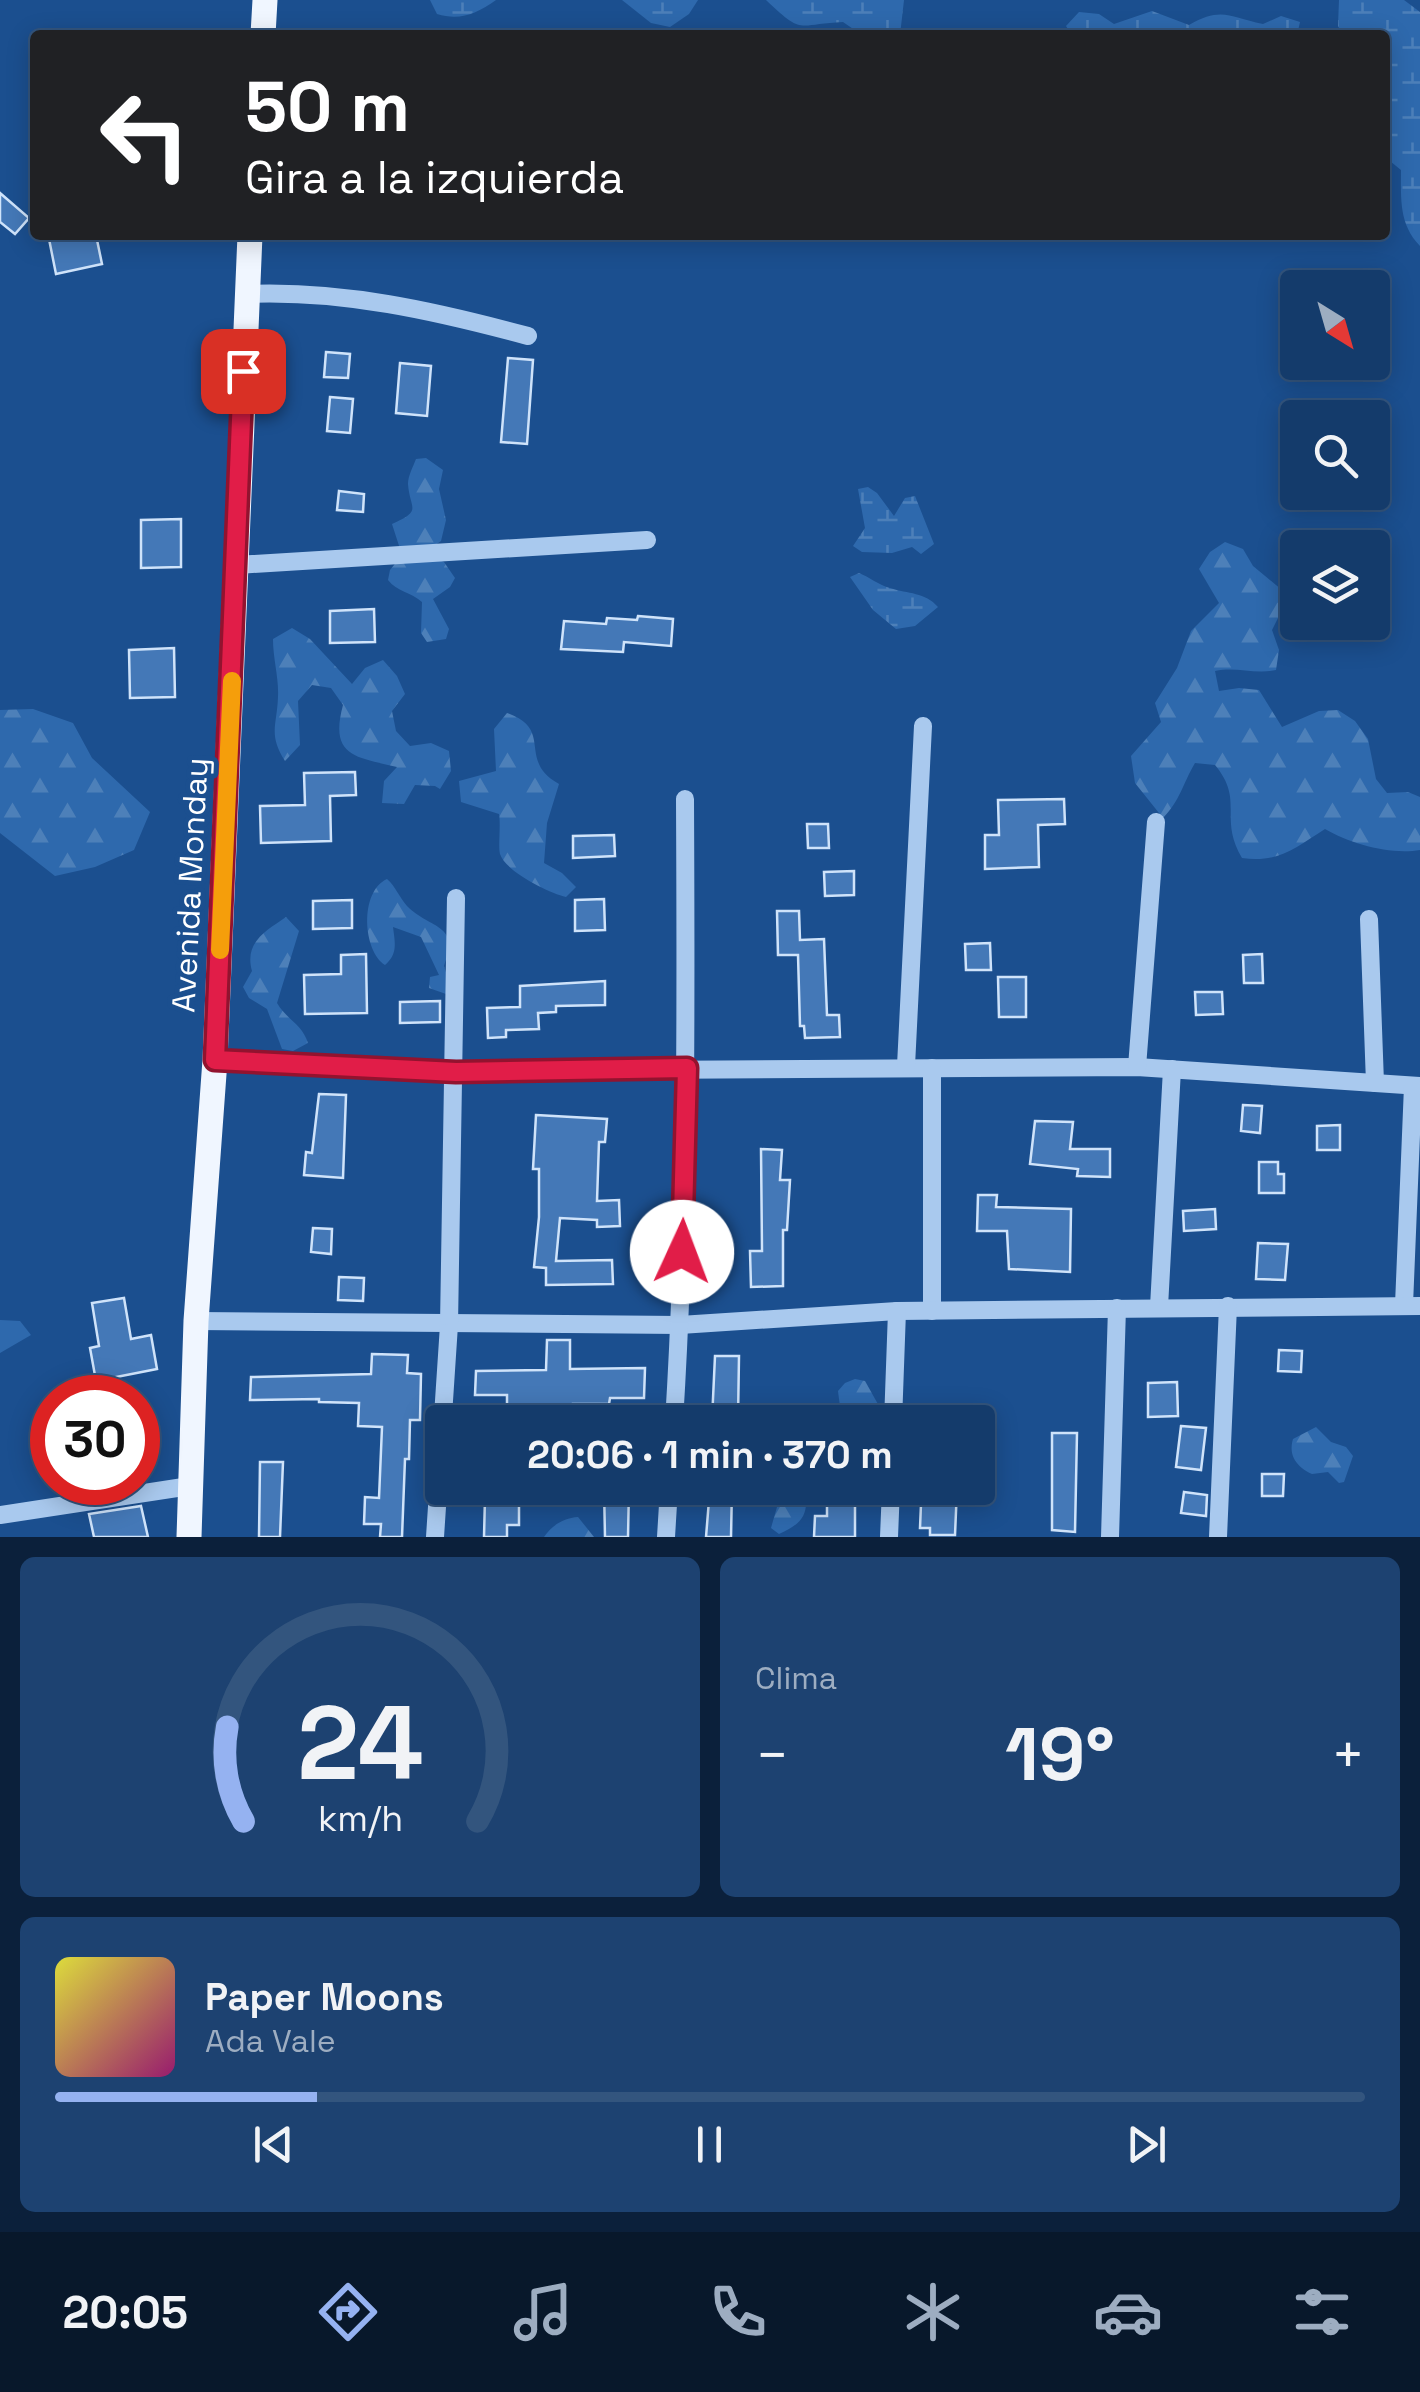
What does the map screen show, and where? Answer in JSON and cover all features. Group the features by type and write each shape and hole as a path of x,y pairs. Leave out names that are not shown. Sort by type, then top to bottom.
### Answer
{"main road":[{"path":"263,30 266,0"},
{"name":"Avenida Monday","path":"188,1537 196,1321 215,1060 250,240"}],"street":[{"path":"246,294 280,292 363,299 437,312 528,336"},
{"path":"237,566 648,540"},
{"path":"906,1066 924,726"},
{"path":"675,1405 687,1068 685,798"},
{"path":"1137,1067 1156,822"},
{"path":"435,1537 449,1324 456,898"},
{"path":"1369,919 1375,1082"},
{"path":"196,1321 680,1325 897,1310 1412,1306 1416,1086 1137,1067 456,1072 215,1060"},
{"path":"932,1068 932,1311"},
{"path":"1159,1307 1172,1069"},
{"path":"1218,1537 1228,1306"},
{"path":"1110,1537 1117,1308"},
{"path":"894,1405 897,1310"},
{"path":"0,1515 190,1486"},
{"path":"666,1537 669,1505"},
{"path":"889,1537 890,1505"}],"green space":[{"path":"430,0 496,0 475,12 453,17 437,14"},
{"path":"622,0 698,0 689,14 670,27 651,23"},
{"path":"766,0 904,0 901,30 855,30 843,22 801,25 787,19"},
{"path":"1339,0 1404,0 1420,12 1420,246 1405,220 1401,170 1390,161 1390,30 1340,30"},
{"path":"1152,11 1189,25 1218,14 1263,24 1281,16 1300,22 1298,30 1069,30 1066,26 1079,12 1099,14 1114,24"},
{"path":"426,458 443,470 439,489 446,520 441,541 424,553 444,562 455,578 450,587 433,599 449,629 446,639 427,642 421,633 422,602 388,580 390,570 402,555 392,524 411,512 409,478 416,459"},
{"path":"868,487 894,516 905,498 915,496 934,544 921,554 912,547 892,553 862,552 853,546 865,528 858,489"},
{"path":"1225,542 1243,549 1253,566 1280,588 1280,614 1272,630 1279,650 1276,670 1215,671 1219,691 1259,690 1282,727 1319,711 1338,710 1355,721 1368,739 1376,779 1387,793 1408,792 1420,797 1420,850 1371,847 1325,829 1277,856 1242,858 1232,831 1228,789 1215,765 1195,763 1163,818 1135,783 1131,756 1161,722 1155,703 1177,668 1191,631 1219,603 1199,569 1210,552"},
{"path":"859,573 886,587 922,596 938,607 915,626 896,629 873,610 850,577"},
{"path":"292,628 310,639 352,684 365,668 383,660 397,676 405,694 392,711 396,731 410,746 431,743 449,751 451,771 440,789 415,785 404,804 382,803 384,781 397,767 358,757 343,745 343,705 331,688 312,685 298,701 300,745 285,761 275,737 278,690 273,639"},
{"path":"33,709 73,723 92,758 150,812 134,850 95,867 55,876 0,833 0,710"},
{"path":"507,713 529,728 539,765 559,784 547,823 544,863 576,887 566,897 529,881 504,861 499,850 499,814 461,802 459,781 496,771 494,729"},
{"path":"387,879 407,906 446,934 449,942 444,966 450,985 446,994 429,988 430,977 439,975 421,937 393,927 394,952 385,965 372,947 368,908 378,886"},
{"path":"286,917 299,931 277,1003 308,1043 293,1051 282,1049 267,1009 249,998 243,987 252,971 254,945"},
{"path":"0,1320 20,1321 31,1335 0,1353"},
{"path":"865,1381 878,1405 840,1405 838,1391 845,1383"},
{"path":"1316,1427 1353,1456 1344,1482 1339,1483 1328,1472 1312,1474 1295,1460 1293,1439"},
{"path":"805,1505 794,1526 779,1534 771,1528 777,1507"},
{"path":"578,1517 594,1537 544,1537 559,1523"}],"building":[{"path":"0,193 29,218 15,234 0,222"},
{"path":"49,240 97,240 102,264 56,274"},
{"path":"326,352 350,354 348,378 324,377"},
{"path":"508,358 533,360 527,444 501,442"},
{"path":"400,363 431,366 427,416 396,413"},
{"path":"330,397 353,399 350,433 327,431"},
{"path":"339,491 364,494 363,512 337,510"},
{"path":"181,519 181,567 141,568 141,520"},
{"path":"374,609 375,642 330,643 330,611"},
{"path":"638,616 673,619 671,646 624,642 623,652 561,649 564,621 606,624 607,618 637,620"},
{"path":"174,648 175,697 130,698 129,650"},
{"path":"355,772 356,795 330,796 331,841 261,843 260,806 305,805 304,773"},
{"path":"1064,799 1065,824 1038,825 1039,867 985,869 985,835 999,835 998,800"},
{"path":"807,824 828,824 829,848 808,848"},
{"path":"614,835 615,856 573,858 573,836"},
{"path":"854,871 854,895 825,896 824,872"},
{"path":"604,899 605,930 575,931 575,900"},
{"path":"352,900 352,928 313,929 313,901"},
{"path":"777,911 799,911 800,940 824,939 827,1015 839,1015 840,1037 805,1038 804,1026 800,1026 798,955 778,955"},
{"path":"990,943 991,970 966,970 965,944"},
{"path":"366,954 367,1013 305,1014 304,975 341,974 341,955"},
{"path":"1262,954 1263,983 1244,983 1243,955"},
{"path":"998,977 1026,977 1026,1017 999,1017"},
{"path":"605,981 605,1005 556,1006 556,1012 538,1013 539,1029 506,1030 506,1037 488,1038 487,1008 520,1007 520,986"},
{"path":"1195,992 1222,992 1223,1014 1196,1015"},
{"path":"440,1001 440,1022 400,1023 400,1002"},
{"path":"319,1094 346,1095 343,1178 304,1175 306,1152 312,1153"},
{"path":"1243,1105 1262,1106 1260,1133 1241,1131"},
{"path":"536,1115 607,1119 605,1142 599,1142 597,1201 619,1200 620,1226 597,1227 597,1220 560,1218 556,1261 612,1260 613,1284 546,1285 546,1268 534,1267 539,1217 539,1169 533,1169"},
{"path":"1035,1121 1073,1122 1070,1149 1110,1149 1110,1177 1077,1176 1078,1169 1030,1164"},
{"path":"1340,1125 1340,1150 1317,1150 1317,1126"},
{"path":"761,1149 782,1150 780,1180 790,1180 787,1230 783,1230 783,1286 751,1287 750,1251 762,1251"},
{"path":"1259,1162 1278,1162 1278,1174 1284,1174 1284,1193 1259,1193"},
{"path":"978,1195 997,1195 996,1207 1071,1209 1070,1272 1009,1269 1007,1231 977,1231"},
{"path":"1215,1209 1216,1229 1184,1231 1183,1211"},
{"path":"313,1228 332,1229 331,1254 311,1252"},
{"path":"1258,1243 1288,1244 1285,1280 1256,1279"},
{"path":"339,1277 364,1278 363,1301 338,1300"},
{"path":"124,1298 131,1339 151,1335 157,1369 126,1375 95,1375 90,1348 99,1346 92,1303"},
{"path":"547,1340 570,1340 570,1369 645,1368 644,1398 610,1398 609,1404 507,1405 507,1395 475,1395 476,1371 546,1370"},
{"path":"1279,1350 1302,1351 1301,1372 1278,1371"},
{"path":"372,1354 408,1355 407,1373 421,1374 420,1420 410,1420 409,1459 405,1459 402,1537 380,1537 381,1524 364,1524 365,1497 379,1498 382,1427 358,1426 359,1403 250,1400 251,1377 371,1374"},
{"path":"715,1356 739,1356 738,1405 713,1405"},
{"path":"1177,1382 1178,1416 1148,1417 1148,1383"},
{"path":"1181,1426 1206,1428 1201,1470 1176,1467"},
{"path":"1052,1433 1077,1433 1075,1532 1052,1530"},
{"path":"260,1462 283,1462 280,1537 259,1537"},
{"path":"1262,1474 1284,1474 1283,1496 1262,1496"},
{"path":"1184,1492 1207,1495 1206,1516 1181,1513"},
{"path":"485,1505 519,1505 519,1525 507,1525 507,1537 484,1537"},
{"path":"604,1505 629,1505 628,1537 605,1537"},
{"path":"709,1505 732,1505 731,1537 706,1537"},
{"path":"827,1505 855,1505 855,1537 814,1537 815,1516 827,1516"},
{"path":"921,1505 956,1505 955,1535 930,1535 930,1528 920,1528"},
{"path":"141,1506 148,1537 94,1537 89,1514"}],"slow traffic":[{"path":"220,950 232,681"}],"route":[{"path":"243,371 215,1060 456,1072 687,1068 682,1252"}]}
